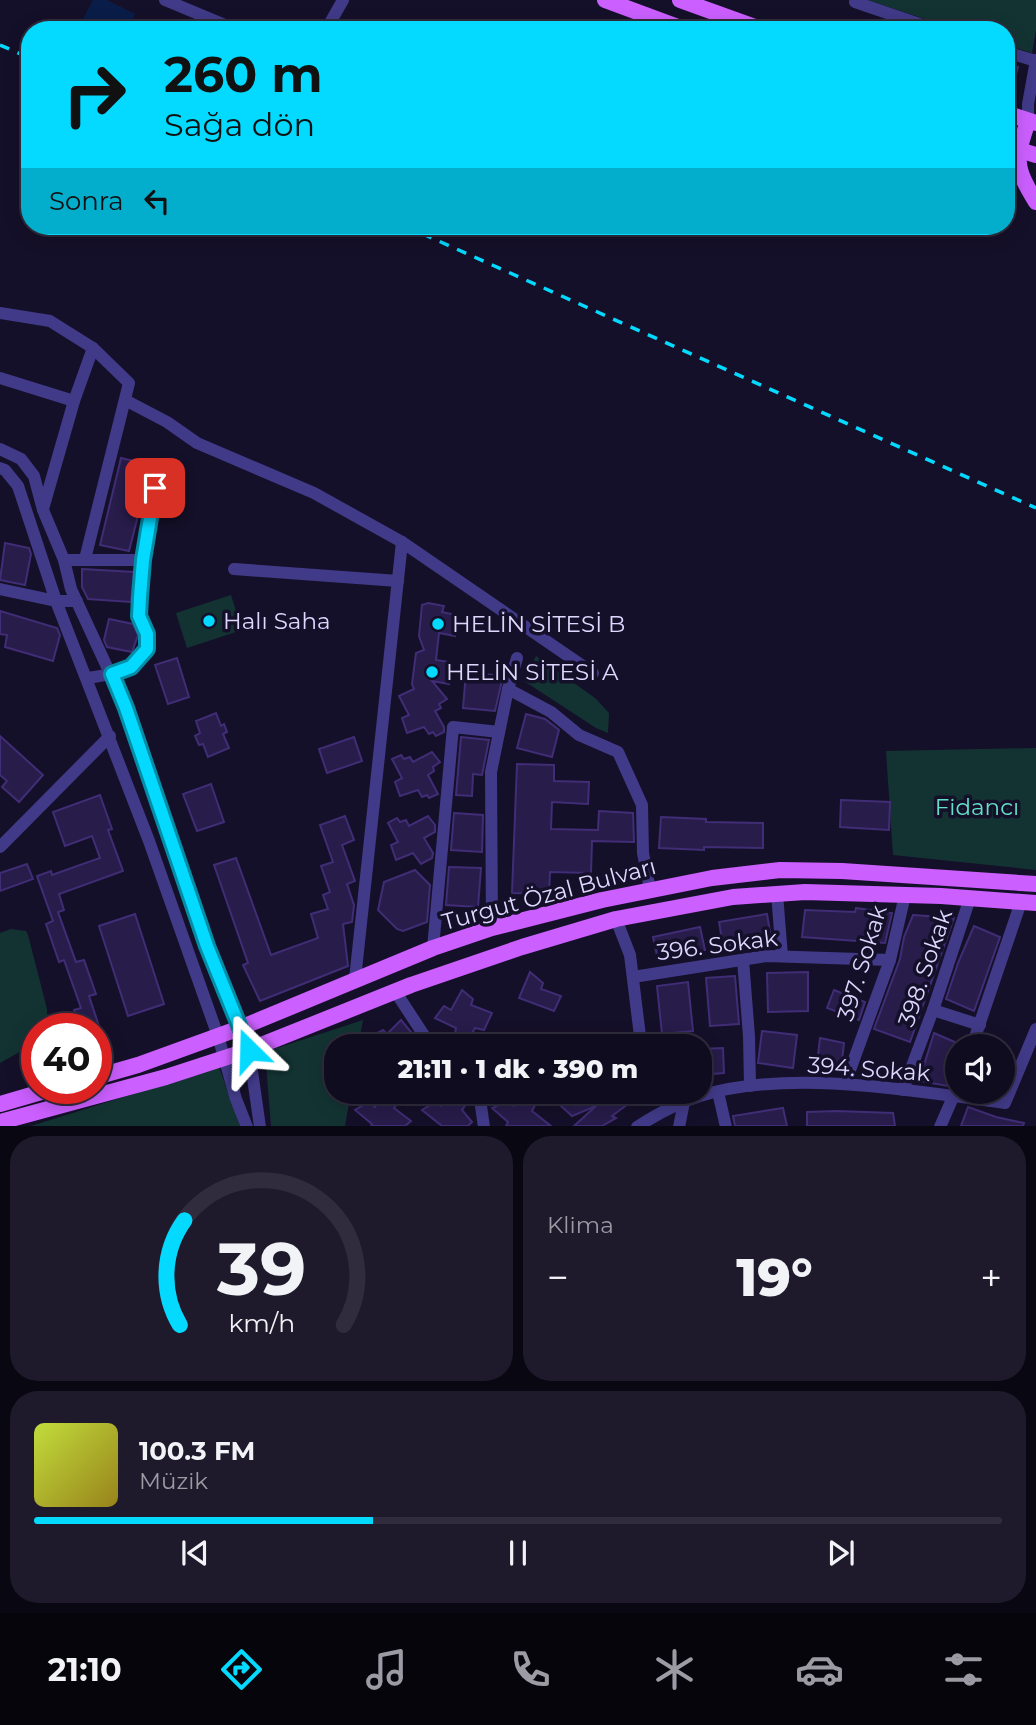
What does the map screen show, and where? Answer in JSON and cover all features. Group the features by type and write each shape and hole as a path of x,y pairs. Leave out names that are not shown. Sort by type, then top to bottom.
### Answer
{"main road":[{"path":"605,0 662,21"},
{"path":"681,0 738,21"},
{"path":"1015,116 1032,122"},
{"path":"1032,122 1036,138"},
{"path":"1015,152 1032,122"},
{"path":"1015,157 1036,155"},
{"path":"1015,163 1036,202"},
{"name":"Turgut Özal Bulvarı","path":"112,1072 240,1028 433,948 492,928 649,890 712,878 780,870 842,871 1036,884"},
{"name":"Turgut Özal Bulvarı","path":"225,1057 249,1050 395,991 522,947 616,919 733,897 804,892 1029,902"},
{"path":"0,1122 166,1077 225,1057"},
{"path":"0,1104 21,1098"}],"street":[{"path":"165,0 215,21"},
{"path":"332,21 343,0"},
{"path":"854,1 911,21"},
{"path":"1015,55 1036,61 1028,104 1032,122"},
{"path":"0,313 50,321 93,348 129,383 85,559"},
{"path":"43,510 74,401 93,348"},
{"path":"0,378 74,401"},
{"path":"125,400 167,422 197,443 314,493 402,542 593,673"},
{"path":"0,449 21,458 34,476 43,510 64,560 71,589 126,708 207,946 249,1050 260,1126"},
{"path":"88,678 131,667 147,649 147,634 139,616 143,560 160,466"},
{"path":"0,468 5,470 18,486 56,601 110,736 218,1036 236,1099 247,1126"},
{"path":"355,979 402,542"},
{"path":"64,560 143,560"},
{"path":"234,569 398,581"},
{"path":"0,589 56,601 77,601"},
{"path":"492,928 491,772 517,658"},
{"path":"508,689 551,712 579,735 618,752 642,806 643,853 649,890"},
{"path":"433,948 453,727 499,732"},
{"path":"0,847 110,736"},
{"path":"777,894 782,956"},
{"name":"397. Sokak","path":"845,1084 890,960 905,895"},
{"name":"398. Sokak","path":"903,1090 970,898"},
{"path":"977,1034 1029,902"},
{"path":"616,919 630,955 640,1034"},
{"name":"396. Sokak","path":"633,977 766,956 890,960"},
{"path":"743,960 750,1086"},
{"path":"395,991 423,1034"},
{"path":"933,1010 980,1025"},
{"name":"394. Sokak","path":"1015,1079 1036,1029"},
{"name":"394. Sokak","path":"712,1094 761,1084 845,1084 945,1092"},
{"path":"718,1092 726,1126"},
{"path":"480,1104 484,1126"},
{"path":"678,1104 679,1126"},
{"name":"394. Sokak","path":"637,1126 678,1104"},
{"path":"940,1126 950,1104"}],"green space":[{"path":"868,0 1036,0 1036,30 1032,53 1015,48 1015,21 931,21"},
{"name":"Halı Saha","path":"231,595 242,630 187,648 176,613"},
{"path":"536,656 595,698 609,713 608,733 524,681"},
{"name":"Fidancı","path":"1036,748 1036,870 893,855 886,751"},
{"path":"11,929 26,931 47,1013 21,1013 21,1051 0,1063 0,933"},
{"path":"363,1020 360,1034 324,1034 324,1104 349,1104 345,1126 271,1126 265,1052"},
{"path":"219,1067 240,1126 31,1126 101,1104 112,1104 112,1101"}],"water":[{"path":"93,0 107,0 135,14 132,21 82,21"}],"building":[{"path":"121,458 151,465 129,551 100,545"},
{"path":"5,543 29,548 31,554 25,585 0,580"},
{"path":"82,569 134,572 131,602 88,599 82,587"},
{"path":"428,603 444,606 442,612 456,615 455,636 439,633 436,660 450,662 449,684 432,681 447,699 439,704 441,708 435,711 444,727 444,732 436,736 433,732 429,734 424,727 407,733 402,718 409,715 399,696 414,689 412,684 416,653 424,650 419,636 422,605"},
{"path":"0,611 57,628 60,635 53,661 5,647 7,635 0,634"},
{"path":"109,619 133,624 138,635 132,652 107,647 104,640"},
{"path":"177,658 189,697 168,704 155,665"},
{"path":"466,672 503,676 495,711 463,708"},
{"path":"216,713 221,726 224,724 227,732 223,734 229,748 208,757 203,744 199,745 195,736 200,733 196,721"},
{"path":"526,714 545,719 559,730 552,757 517,748"},
{"path":"0,736 43,775 19,802 2,787 7,781 0,775"},
{"path":"354,737 362,761 327,773 319,749"},
{"path":"461,737 489,740 482,775 473,774 472,796 456,795"},
{"path":"432,752 440,762 428,775 438,794 429,798 427,795 422,797 418,790 400,796 395,782 402,778 392,759 401,755 404,759 410,757 413,762"},
{"path":"517,764 554,765 554,781 589,782 588,804 552,802 551,829 598,830 599,811 633,813 634,842 592,841 591,873 550,872 549,894 512,893"},
{"path":"211,784 224,822 197,831 183,794"},
{"path":"100,795 112,829 108,830 123,871 59,894 64,910 58,912 76,962 84,960 96,994 89,996 95,1013 75,1013 74,1010 81,1008 64,960 59,962 46,924 53,921 37,876 51,871 52,875 100,858 92,836 65,846 53,812"},
{"path":"841,800 890,802 889,830 840,827"},
{"path":"454,813 483,815 482,852 451,850"},
{"path":"345,816 354,840 342,845 355,881 347,884 354,905 352,922 343,924 348,966 260,1001 243,965 248,963 214,865 236,858 271,955 318,938 311,914 328,909 323,895 330,892 321,866 333,862 320,825"},
{"path":"428,816 435,825 435,832 424,838 433,853 432,858 421,864 413,853 396,860 391,845 398,842 388,823 397,818 400,822 406,820 409,826"},
{"path":"661,817 706,819 706,822 763,823 763,848 659,848"},
{"path":"27,864 33,879 0,891 0,873"},
{"path":"449,867 481,868 478,907 446,905"},
{"path":"415,870 430,885 427,922 403,931 397,929 378,910 384,882"},
{"path":"856,908 892,913 885,943 802,937 805,910 855,912"},
{"path":"135,914 164,1004 128,1016 99,926"},
{"path":"767,914 771,938 723,946 719,922"},
{"path":"913,915 954,918 910,1042 874,1029"},
{"path":"974,926 1000,937 974,1011 946,999"},
{"path":"700,927 705,950 658,960 653,937"},
{"path":"530,972 543,983 541,989 561,996 554,1011 519,998"},
{"path":"808,972 808,1011 768,1012 767,973"},
{"path":"735,976 739,1024 710,1026 706,978"},
{"path":"688,982 693,1031 662,1034 657,986"},
{"path":"462,990 473,999 471,1005 492,1013 484,1030 475,1028 472,1034 455,1034 456,1028 435,1018 444,1006 451,1010"},
{"path":"834,990 865,1002 859,1020 827,1008"},
{"path":"401,1020 411,1032 409,1034 387,1034"},
{"path":"762,1031 797,1035 793,1068 758,1063"},
{"path":"934,1033 945,1038 945,1085 919,1081"},
{"path":"820,1038 844,1043 841,1070 817,1065"},
{"path":"712,1048 723,1048 724,1073 712,1074"},
{"path":"366,1104 375,1107 377,1104 397,1104 394,1108 411,1121 405,1126 371,1126 372,1124 355,1110"},
{"path":"432,1104 466,1104 462,1110 472,1122 468,1126 442,1126 422,1110"},
{"path":"501,1104 536,1104 532,1111 551,1126 506,1126 508,1122 492,1108"},
{"path":"628,1104 612,1116 616,1118 602,1126 574,1126 596,1106 572,1116 561,1106"},
{"path":"968,1107 1024,1123 1023,1126 961,1126"},
{"path":"783,1108 787,1126 735,1126 733,1116"},
{"path":"807,1112 893,1113 895,1126 807,1126"}],"railway":[{"path":"0,45 21,54"},
{"path":"425,235 1036,508"}],"place":[{"name":"Halı Saha","path":"209,621"},
{"name":"HELİN SİTESİ B","path":"438,624"},
{"name":"HELİN SİTESİ A","path":"432,672"}],"route":[{"path":"155,488 143,560 139,616 147,634 147,649 131,667 112,674 207,946 249,1050"}]}
